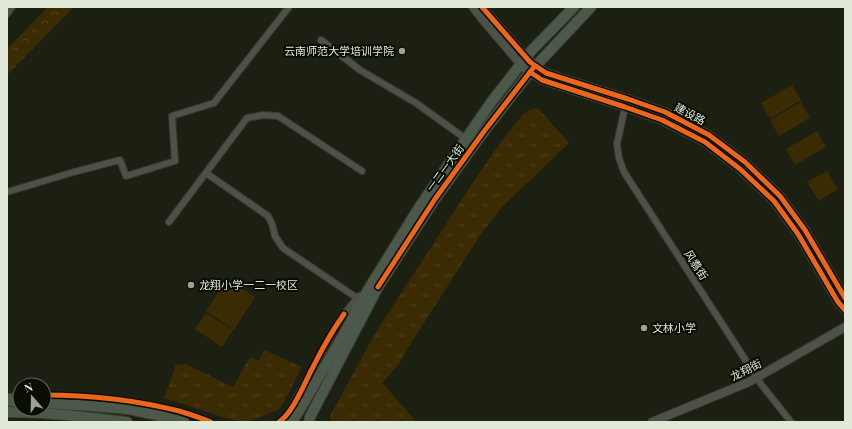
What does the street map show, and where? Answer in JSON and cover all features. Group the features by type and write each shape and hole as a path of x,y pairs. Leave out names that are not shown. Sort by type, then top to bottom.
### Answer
{"main road":[{"name":"一二一大街","path":"291,422 296,416 368,290 420,206 492,101 523,61 574,7"},
{"name":"一二一大街","path":"309,422 310,417 378,287 435,199 532,69 591,7"},
{"path":"52,403 128,410 155,414 184,422"},
{"path":"7,412 53,414 127,422"}],"street":[{"path":"7,14 12,7"},
{"path":"7,192 120,160 126,176 175,161 172,116 214,102 289,7"},
{"name":"建设路","path":"473,7 542,80 662,120 705,142 740,169 774,201 798,234 838,302 845,310"},
{"name":"建设路","path":"482,7 523,61"},
{"path":"321,40 360,70 416,103 466,139"},
{"name":"建设路","path":"532,69 665,112 715,140 745,162 780,196 805,230 845,298"},
{"name":"风翥街","path":"625,107 617,144 619,158 624,172 759,381 791,422"},
{"path":"170,222 248,118 263,115 278,116 362,171"},
{"path":"206,173 268,216 275,236 283,248 357,298"},
{"path":"279,422 286,417 332,331 357,298 368,290"},
{"name":"龙翔街","path":"664,422 751,386 845,327"},
{"name":"龙翔街","path":"652,422 749,382 759,381 845,334"},
{"path":"52,395 83,396 132,401 180,412 211,422"}],"green space":[{"path":"48,7 74,7 7,75 7,49"},
{"path":"792,85 801,100 770,119 761,103"},
{"path":"801,102 810,118 779,136 770,120"},
{"path":"538,108 569,143 502,207 481,234 398,365 382,383 417,422 331,422 330,416 377,330 474,181 513,126 528,110"},
{"path":"817,131 826,147 795,165 786,149"},
{"path":"827,171 838,189 819,201 807,182"},
{"path":"227,279 255,297 234,330 206,311"},
{"path":"206,313 233,330 222,347 195,329"},
{"path":"264,350 302,367 283,404 278,410 248,421 239,421 164,398 176,365 186,364 233,387 250,357 259,361"}],"cycle path":[{"path":"482,7 530,62 546,73 665,112 709,135 745,162 780,196 805,230 845,298"},
{"path":"378,287 435,199 485,130 534,67"},
{"path":"530,72 542,80 662,120 705,142 740,169 774,201 798,234 838,302 845,310"},
{"path":"279,422 294,405 316,360 344,314"},
{"path":"52,395 95,397 129,401 179,411 211,422"}],"place":[{"name":"云南师范大学培训学院","path":"402,51"},
{"name":"龙翔小学一二一校区","path":"191,285"},
{"name":"文林小学","path":"644,328"}]}
